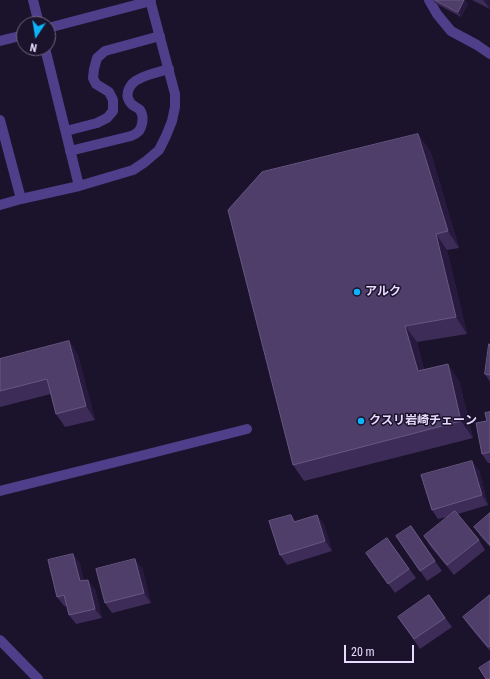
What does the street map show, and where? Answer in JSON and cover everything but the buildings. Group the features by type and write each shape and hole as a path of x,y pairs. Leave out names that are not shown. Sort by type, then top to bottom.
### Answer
{"street":[{"path":"33,0 37,16"},
{"path":"429,0 437,14 451,31 490,54"},
{"path":"0,205 79,186 133,170 145,162 158,150 172,121 175,107 175,94 151,1 56,26"},
{"path":"66,131 97,123 107,118 113,111 113,100 109,92 96,84 93,78 97,58 105,51 160,36"},
{"path":"0,41 16,37"},
{"path":"47,56 79,186"},
{"path":"70,151 131,136 139,131 143,123 143,117 140,110 129,102 129,89 132,84 139,79 169,69"},
{"path":"0,120 21,199"},
{"path":"0,491 247,429"},
{"path":"0,640 38,679"}],"place":[{"name":"アルク","path":"357,292"},
{"name":"クスリ岩崎チェーン","path":"361,421"}]}
